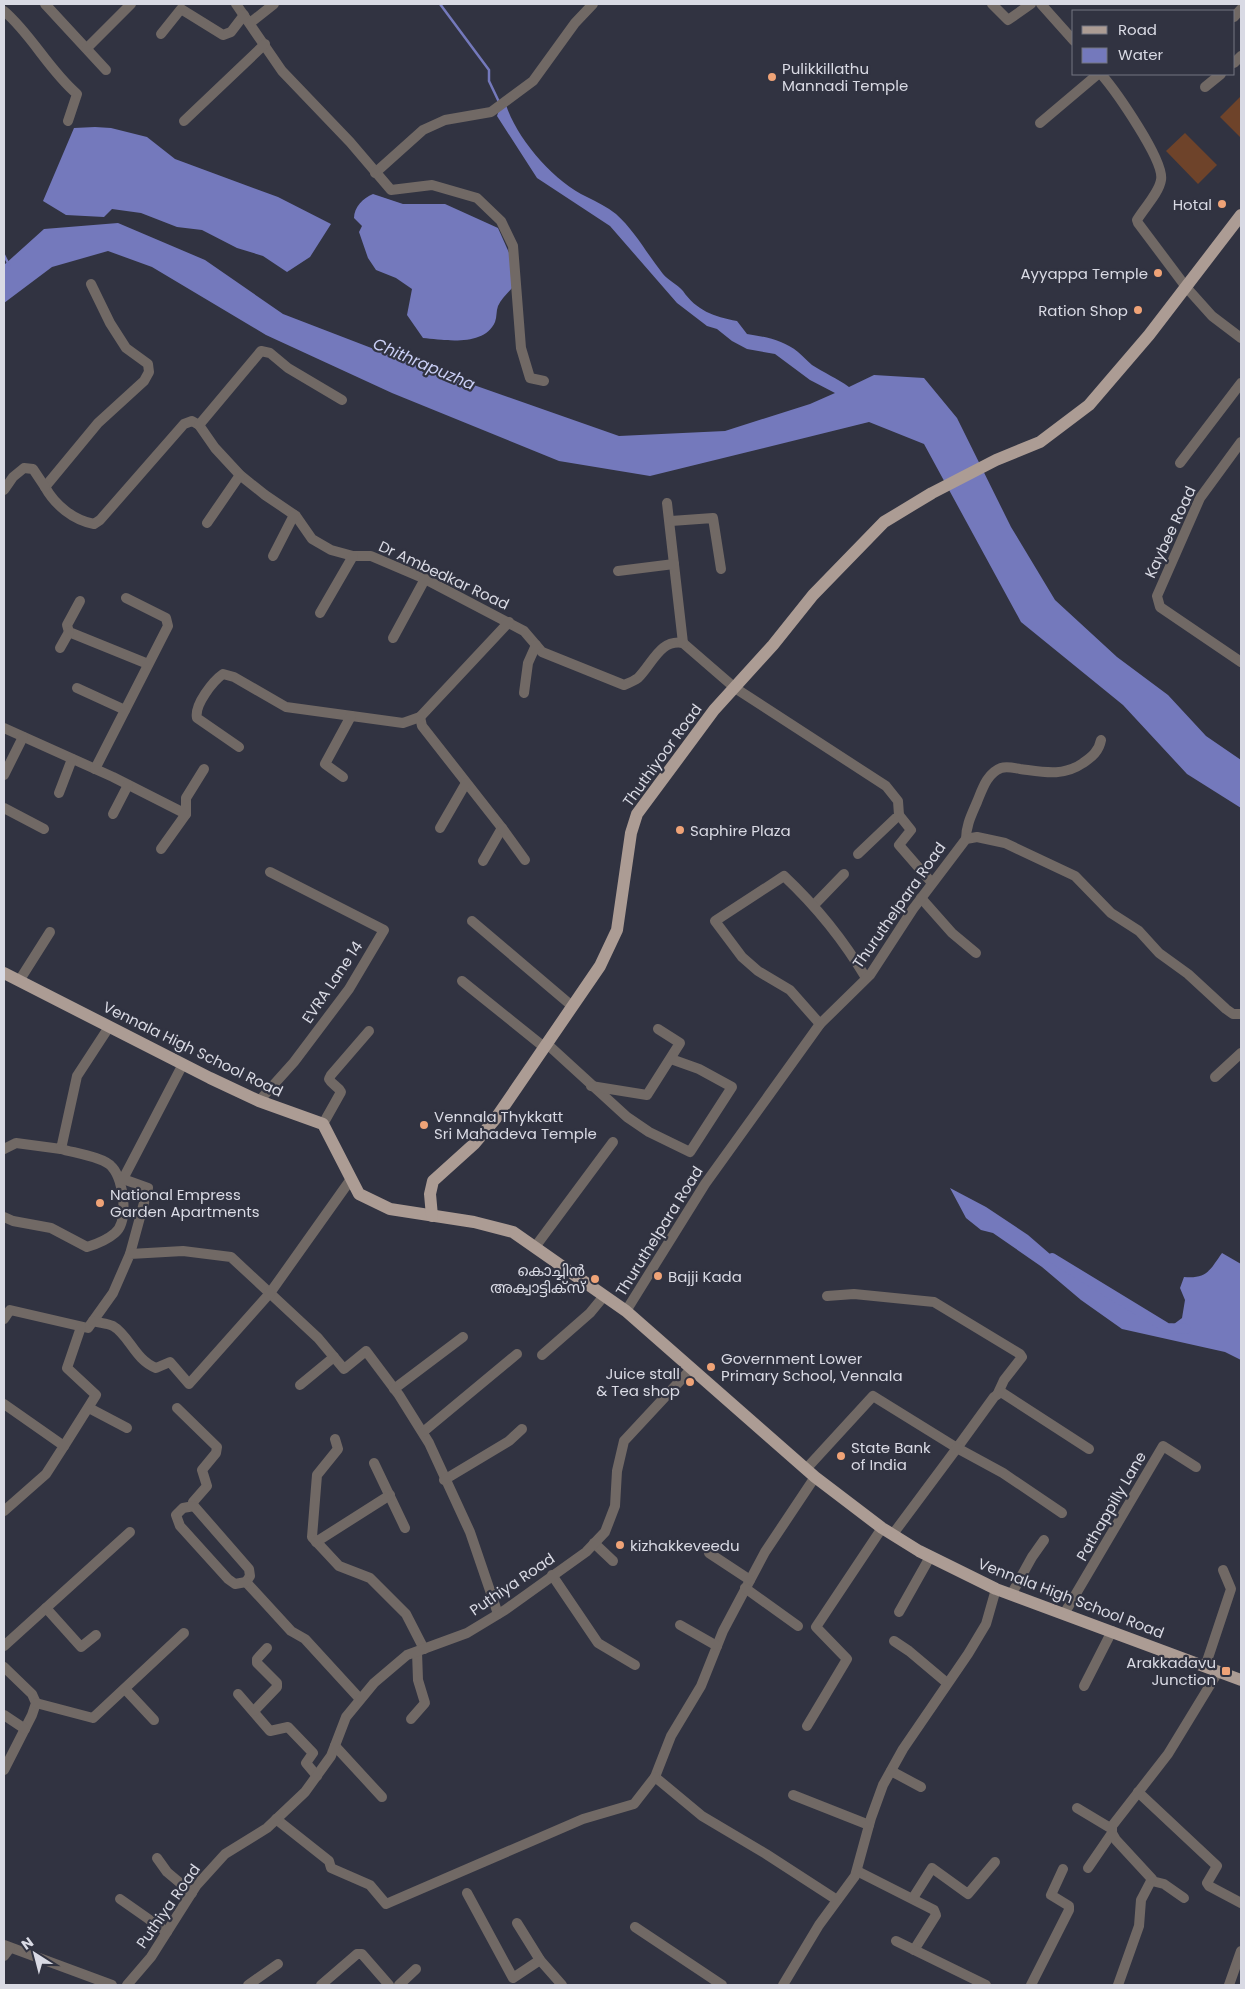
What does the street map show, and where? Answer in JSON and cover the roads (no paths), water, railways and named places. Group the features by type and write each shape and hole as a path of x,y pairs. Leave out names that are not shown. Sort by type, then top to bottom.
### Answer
{"main road":[{"name":"Thuthiyoor Road","path":"432,1216 430,1194 433,1181 474,1144 496,1118 600,966 617,930 631,832 637,814 686,747 813,595 884,522 932,492 996,460 1040,442 1090,405 1149,335 1241,215"},
{"name":"Vennala High School Road","path":"4,973 259,1101 323,1124 359,1194 390,1209 474,1222 513,1232 626,1311 810,1473 887,1531 930,1556 1011,1595 1241,1680"}],"street":[{"path":"45,4 106,70"},
{"path":"86,48 131,4"},
{"path":"236,4 282,70 338,128 391,190 432,185 477,198 501,221 513,246 521,348 530,378 544,381"},
{"path":"161,34 181,9 223,35 274,4"},
{"path":"375,173 423,130 446,120 475,116 495,109 506,102 533,81 575,23 593,4"},
{"path":"992,4 1008,20 1031,4"},
{"path":"1041,4 1072,39"},
{"path":"4,10 18,23 62,81 77,94 68,121"},
{"path":"184,121 265,44"},
{"path":"1040,123 1099,75"},
{"path":"1101,75 1129,113 1161,169 1160,183 1137,220 1138,223 1186,287 1212,316 1241,338"},
{"path":"1205,87 1220,75"},
{"path":"45,486 98,423 144,381 149,372 148,364 126,348 110,323 91,284"},
{"path":"4,490 24,468 33,469 52,499 64,510 94,524 114,506 184,424 192,421 199,425 261,351 270,353 288,368 342,400"},
{"path":"1180,463 1241,383"},
{"name":"Dr Ambedkar Road","path":"199,425 215,448 240,475 294,515 312,539 331,550 353,556 370,556 425,580 524,630 542,652 624,685 637,680 664,645 674,642 683,643"},
{"name":"Kaybee Road","path":"1241,442 1200,498 1157,596 1160,607 1241,662"},
{"path":"207,523 240,475"},
{"path":"667,503 671,521 683,643 735,688 886,786 898,801 899,815 911,830 899,844 932,883"},
{"path":"272,556 294,515"},
{"path":"671,521 713,518 721,569"},
{"path":"320,613 353,556"},
{"path":"618,571 674,564"},
{"path":"393,638 425,580"},
{"path":"95,769 168,622 166,618 126,598"},
{"path":"60,648 69,632 67,625 80,601"},
{"path":"239,747 200,721 196,713 214,682 223,674 234,677 286,707 403,723 420,716 509,622"},
{"path":"69,632 148,664"},
{"path":"524,693 528,663 536,645"},
{"path":"77,688 125,710"},
{"path":"343,777 325,764 351,716"},
{"path":"420,716 422,726 466,783 472,788 525,860"},
{"path":"4,728 128,784 186,814"},
{"path":"4,776 23,738"},
{"path":"966,838 966,828 985,784 993,773 1001,768 1057,773 1072,771 1088,760 1100,748 1101,740"},
{"path":"58,793 72,759"},
{"path":"161,849 186,814 186,798 204,769"},
{"path":"440,828 466,783"},
{"path":"113,814 128,784"},
{"path":"4,808 44,830"},
{"path":"858,854 899,815"},
{"path":"483,860 502,828"},
{"name":"Thuruthelpara Road","path":"626,1311 705,1184 820,1024 866,978 921,898 966,838 982,838 1005,843 1075,876 1111,913 1139,931 1159,953 1188,974 1226,1009 1233,1014 1241,1014"},
{"name":"EVRA Lane 14","path":"259,1101 294,1062 349,989 384,930 270,872"},
{"path":"814,905 844,874"},
{"path":"820,1024 790,990 758,971 742,957 715,921 784,876 814,905 848,947 866,978"},
{"path":"921,898 952,933 976,953"},
{"path":"472,921 572,1006"},
{"path":"19,981 50,932"},
{"path":"462,981 545,1045 615,1108 649,1132 690,1152 732,1087 699,1069 671,1059"},
{"path":"61,1149 77,1076 109,1027"},
{"path":"590,1086 647,1096 680,1043 658,1029"},
{"path":"323,1124 341,1092 329,1080 331,1075 369,1031"},
{"path":"1215,1077 1241,1053"},
{"path":"4,1320 10,1310 88,1328 93,1321 112,1293 130,1254 148,1188 123,1179 183,1064"},
{"path":"615,1108 623,1091"},
{"path":"535,1247 614,1142"},
{"path":"4,1149 16,1143 61,1149 97,1159 112,1166 124,1198 123,1215 117,1232 100,1243 88,1246 51,1228 4,1218"},
{"path":"93,1321 113,1326 139,1356 153,1367 157,1368 170,1362 188,1384 206,1367 270,1293 351,1179"},
{"path":"130,1254 183,1251 231,1257 270,1293 344,1369 366,1351 423,1432 470,1532 498,1614"},
{"path":"807,1726 847,1659 816,1627 887,1531 957,1448 998,1393 1004,1380 1022,1358 1020,1354 934,1302 854,1294 827,1296"},
{"path":"542,1355 590,1313 604,1296"},
{"path":"4,1511 46,1474 96,1395 67,1368 81,1327"},
{"path":"394,1389 463,1337"},
{"path":"423,1432 517,1354"},
{"path":"300,1385 334,1357"},
{"name":"Puthiya Road","path":"127,1985 151,1957 192,1893 225,1854 267,1828 305,1792 331,1756 346,1717 374,1683 407,1655 467,1633 498,1614 586,1552 605,1532 615,1506 617,1471 624,1442 691,1369"},
{"path":"998,1393 1001,1392 1009,1396 1089,1449"},
{"path":"276,1819 329,1861 331,1868 370,1885 386,1904 583,1819 634,1804 655,1777 671,1736 701,1686 717,1646 748,1584 810,1473 873,1396 957,1448 1004,1472 1062,1513"},
{"path":"4,1404 64,1446"},
{"path":"89,1408 127,1428"},
{"path":"177,1408 217,1447 216,1453 202,1470 207,1486 193,1502 194,1506 249,1569 250,1576 246,1582 235,1584 228,1579 180,1526 176,1515 183,1508 194,1506"},
{"path":"444,1480 509,1440 522,1429"},
{"path":"335,1438 338,1449 317,1475 312,1537 338,1566 370,1578 406,1614 420,1650 418,1680 425,1703 411,1719"},
{"name":"Pathappilly Lane","path":"1064,1614 1163,1446 1196,1466"},
{"path":"374,1463 405,1528"},
{"path":"316,1542 390,1495"},
{"path":"4,1646 130,1532"},
{"path":"1011,1595 1032,1557 1044,1540"},
{"path":"594,1543 613,1561"},
{"path":"709,1553 798,1626"},
{"path":"899,1612 930,1556"},
{"path":"1204,1667 1231,1589 1223,1570"},
{"path":"552,1575 598,1643 634,1666"},
{"path":"246,1582 290,1631 305,1639 360,1699"},
{"path":"783,1985 819,1925 855,1876 869,1825 883,1785 946,1683 968,1654 986,1624 996,1589"},
{"path":"46,1608 81,1647 96,1635"},
{"path":"680,1625 717,1646"},
{"path":"1084,1686 1112,1631"},
{"path":"36,1703 93,1718 184,1633"},
{"path":"894,1641 910,1651 946,1683"},
{"path":"254,1711 277,1687 277,1683 257,1663 257,1659 268,1648"},
{"path":"4,1667 32,1694 36,1703 4,1770"},
{"path":"1088,1868 1112,1831 1116,1819 1168,1754 1218,1672"},
{"path":"125,1689 154,1720"},
{"path":"238,1694 270,1731 288,1727 313,1753 306,1763 317,1776"},
{"path":"4,1715 25,1729"},
{"path":"335,1746 382,1796"},
{"path":"891,1771 921,1787"},
{"path":"655,1777 702,1816 766,1854 837,1900"},
{"path":"1138,1792 1217,1866 1207,1883 1209,1886 1241,1903"},
{"path":"794,1795 869,1825"},
{"path":"1077,1808 1112,1831 1116,1840 1150,1875 1152,1881"},
{"path":"157,1858 167,1872 192,1893"},
{"path":"913,1898 932,1868 968,1894 995,1862"},
{"path":"1031,1985 1069,1910 1069,1906 1051,1895 1063,1869"},
{"path":"857,1871 934,1910 936,1915 914,1950"},
{"path":"1152,1881 1164,1884 1184,1898"},
{"path":"1118,1985 1139,1926 1142,1896 1152,1881"},
{"path":"467,1893 513,1978 540,1960"},
{"path":"120,1899 167,1932"},
{"path":"517,1922 540,1960 562,1985"},
{"path":"635,1927 722,1985"},
{"path":"896,1941 986,1985"},
{"path":"6,1950 112,1985"},
{"path":"1229,1985 1241,1951"},
{"path":"321,1985 357,1954 362,1954 389,1985"},
{"path":"248,1985 278,1964"},
{"path":"399,1985 416,1968"}],"water":[{"path":"506,105 519,132 538,158 574,190 616,214 635,235 663,274 706,312 737,321 747,334 768,338 786,345 798,352 812,365 849,387 874,375 924,378 957,418 1011,527 1055,600 1117,657 1168,695 1206,736 1241,760 1241,808 1187,774 1123,705 1021,622 924,444 869,422 650,476 559,461 392,393 266,335 152,267 108,251 52,267 4,303 4,265 44,229 118,223 205,260 283,314 400,359 619,436 725,431 810,404 835,393 810,380 775,354 747,349 732,341 717,329 707,326 677,303 610,226 537,178 497,116 499,110"},
{"path":"74,128 111,128 147,137 175,159 278,197 331,224 310,257 287,272 263,256 237,248 202,230 177,227 141,213 112,209 104,217 66,215 43,201"},
{"path":"373,194 403,204 445,204 498,228 510,255 512,288 499,303 495,322 490,330 473,339 442,340 423,338 407,315 412,289 396,278 376,270 368,258 359,232 362,226 354,218 360,203"},
{"path":"950,1188 986,1207 1028,1235 1065,1267 1165,1332 1172,1332 1174,1324 1182,1318 1185,1300 1180,1288 1184,1277 1203,1275 1211,1269 1222,1253 1241,1264 1241,1360 1225,1352 1122,1329 1081,1300 1042,1267 993,1233 981,1230 966,1218"}],"waterway":[{"path":"440,4 489,70 489,81 499,102"},
{"path":"4,255 9,265"},
{"path":"1052,1258 1167,1328 1186,1329"}],"place":[{"name":"Pulikkillathu Mannadi Temple","path":"772,77"},
{"name":"Hotal","path":"1222,204"},
{"name":"Ayyappa Temple","path":"1158,273"},
{"name":"Ration Shop","path":"1138,310"},
{"name":"Saphire Plaza","path":"680,830"},
{"name":"Vennala Thykkatt Sri Mahadeva Temple","path":"424,1125"},
{"name":"National Empress Garden Apartments","path":"100,1203"},
{"name":"Bajji Kada","path":"658,1276"},
{"name":"കൊച്ചിൻ അക്വാട്ടിക്സ്","path":"595,1279"},
{"name":"Government Lower Primary School, Vennala","path":"711,1367"},
{"name":"Juice stall & Tea shop","path":"690,1382"},
{"name":"State Bank of India","path":"841,1456"},
{"name":"kizhakkeveedu","path":"620,1545"},
{"name":"Arakkadavu Junction","path":"1226,1671"}],"water label":[{"name":"Chithrapuzha","path":"424,364"}]}
